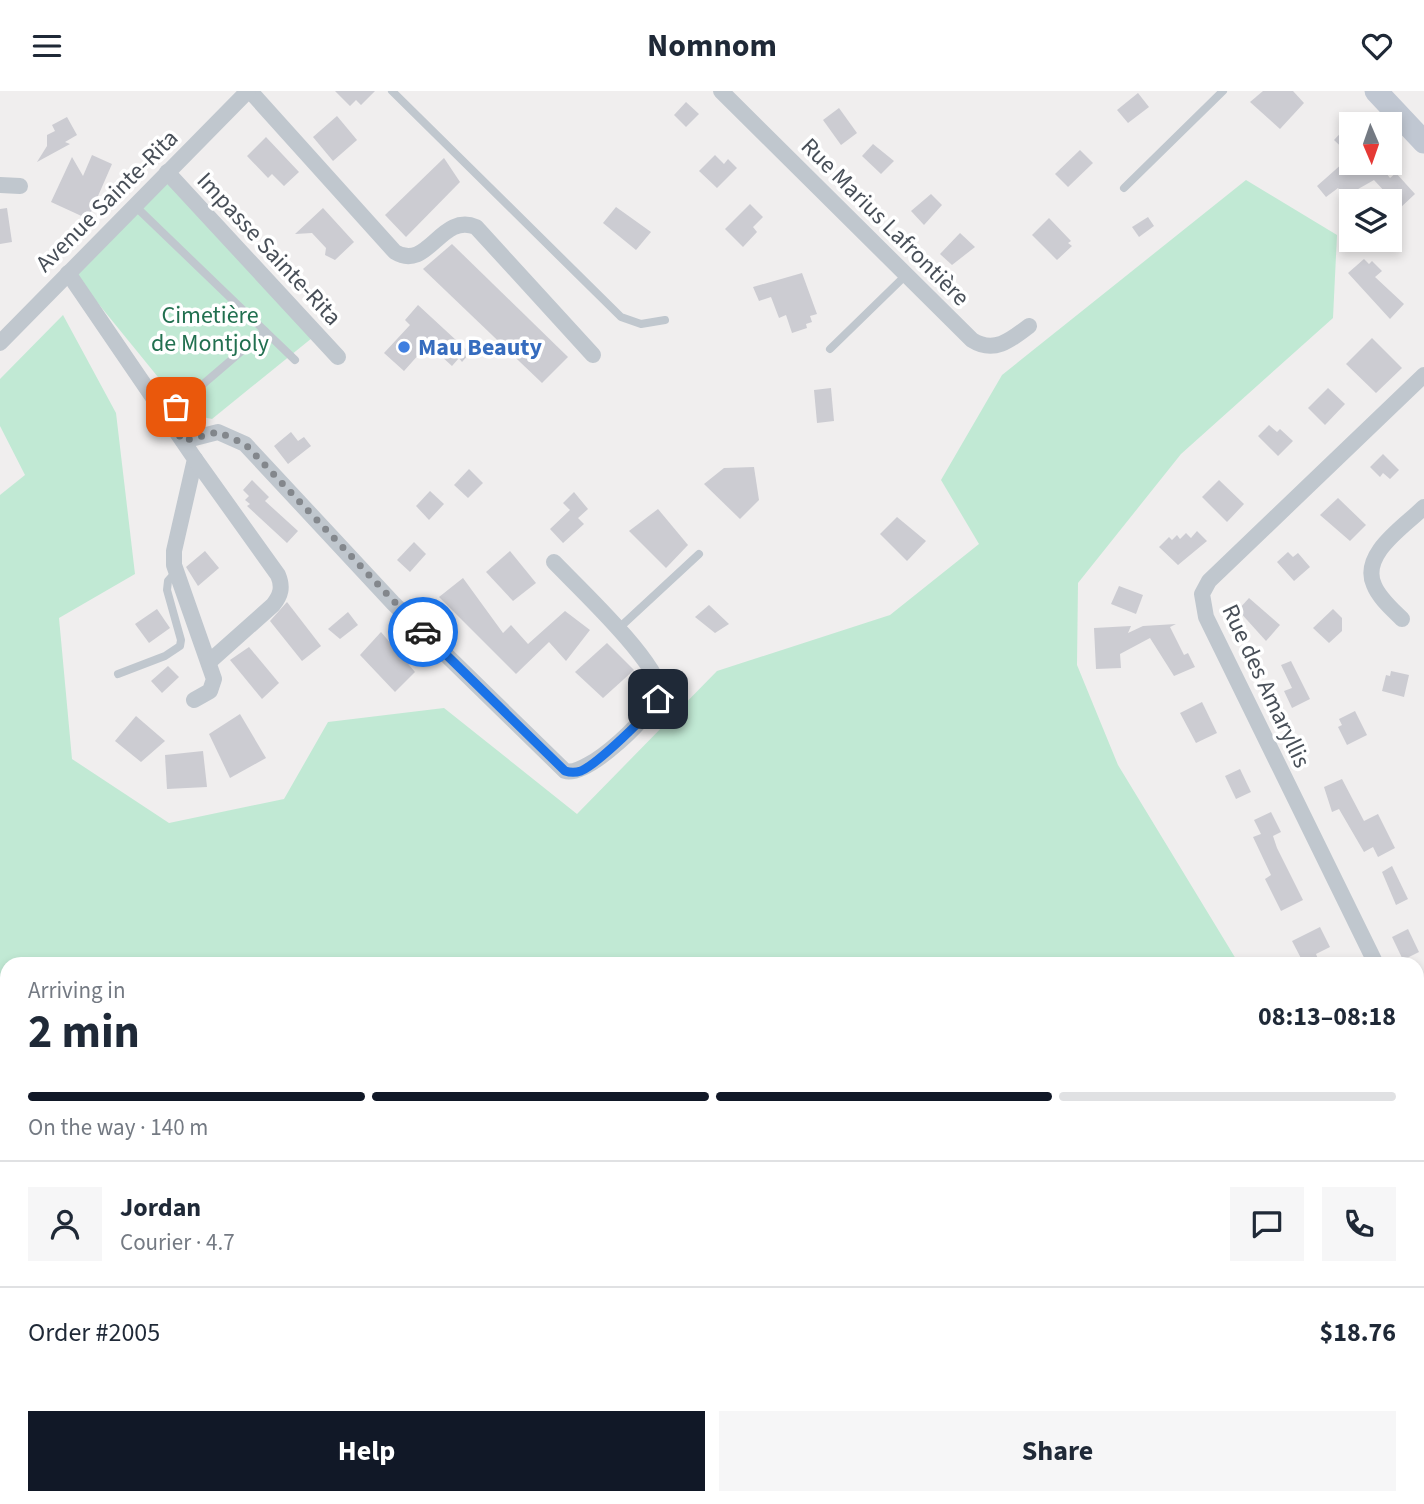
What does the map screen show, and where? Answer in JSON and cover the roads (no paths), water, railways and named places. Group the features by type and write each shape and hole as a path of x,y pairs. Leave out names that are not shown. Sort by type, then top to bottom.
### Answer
{"main road":[{"path":"1376,91 1424,142"}],"street":[{"name":"Avenue Sainte-Rita","path":"0,342 249,91"},
{"path":"249,91 395,252 405,257 416,256 452,226 461,223 476,226 593,355"},
{"name":"Rue Marius Lafrontière","path":"721,91 980,345 1004,344 1029,326"},
{"name":"Impasse Sainte-Rita","path":"167,172 338,357"},
{"path":"0,185 20,186"},
{"path":"68,273 281,583 281,594 273,605 209,662"},
{"name":"Rue des Amaryllis","path":"1373,957 1206,617 1202,594 1209,581 1424,375"},
{"path":"183,441 218,432 245,444 393,603 565,771 572,773 586,768 648,714 658,699 656,675 618,629 554,562"},
{"path":"194,700 206,695 213,686 209,662 175,573 174,551 195,459"},
{"path":"1402,619 1374,586 1372,564 1381,549 1424,507"}],"lane":[{"path":"392,91 621,317 641,324 665,320"},
{"path":"1124,188 1223,91"},
{"path":"134,205 295,360"},
{"path":"830,349 906,275"},
{"path":"166,415 265,331"},
{"path":"618,629 699,554"},
{"path":"118,674 165,656 180,646 181,640 167,590 168,581 175,573"}],"place":[{"name":"Mau Beauty","path":"404,347"}],"park label":[{"name":"Cimetière de Montjoly","path":"210,329"}]}
